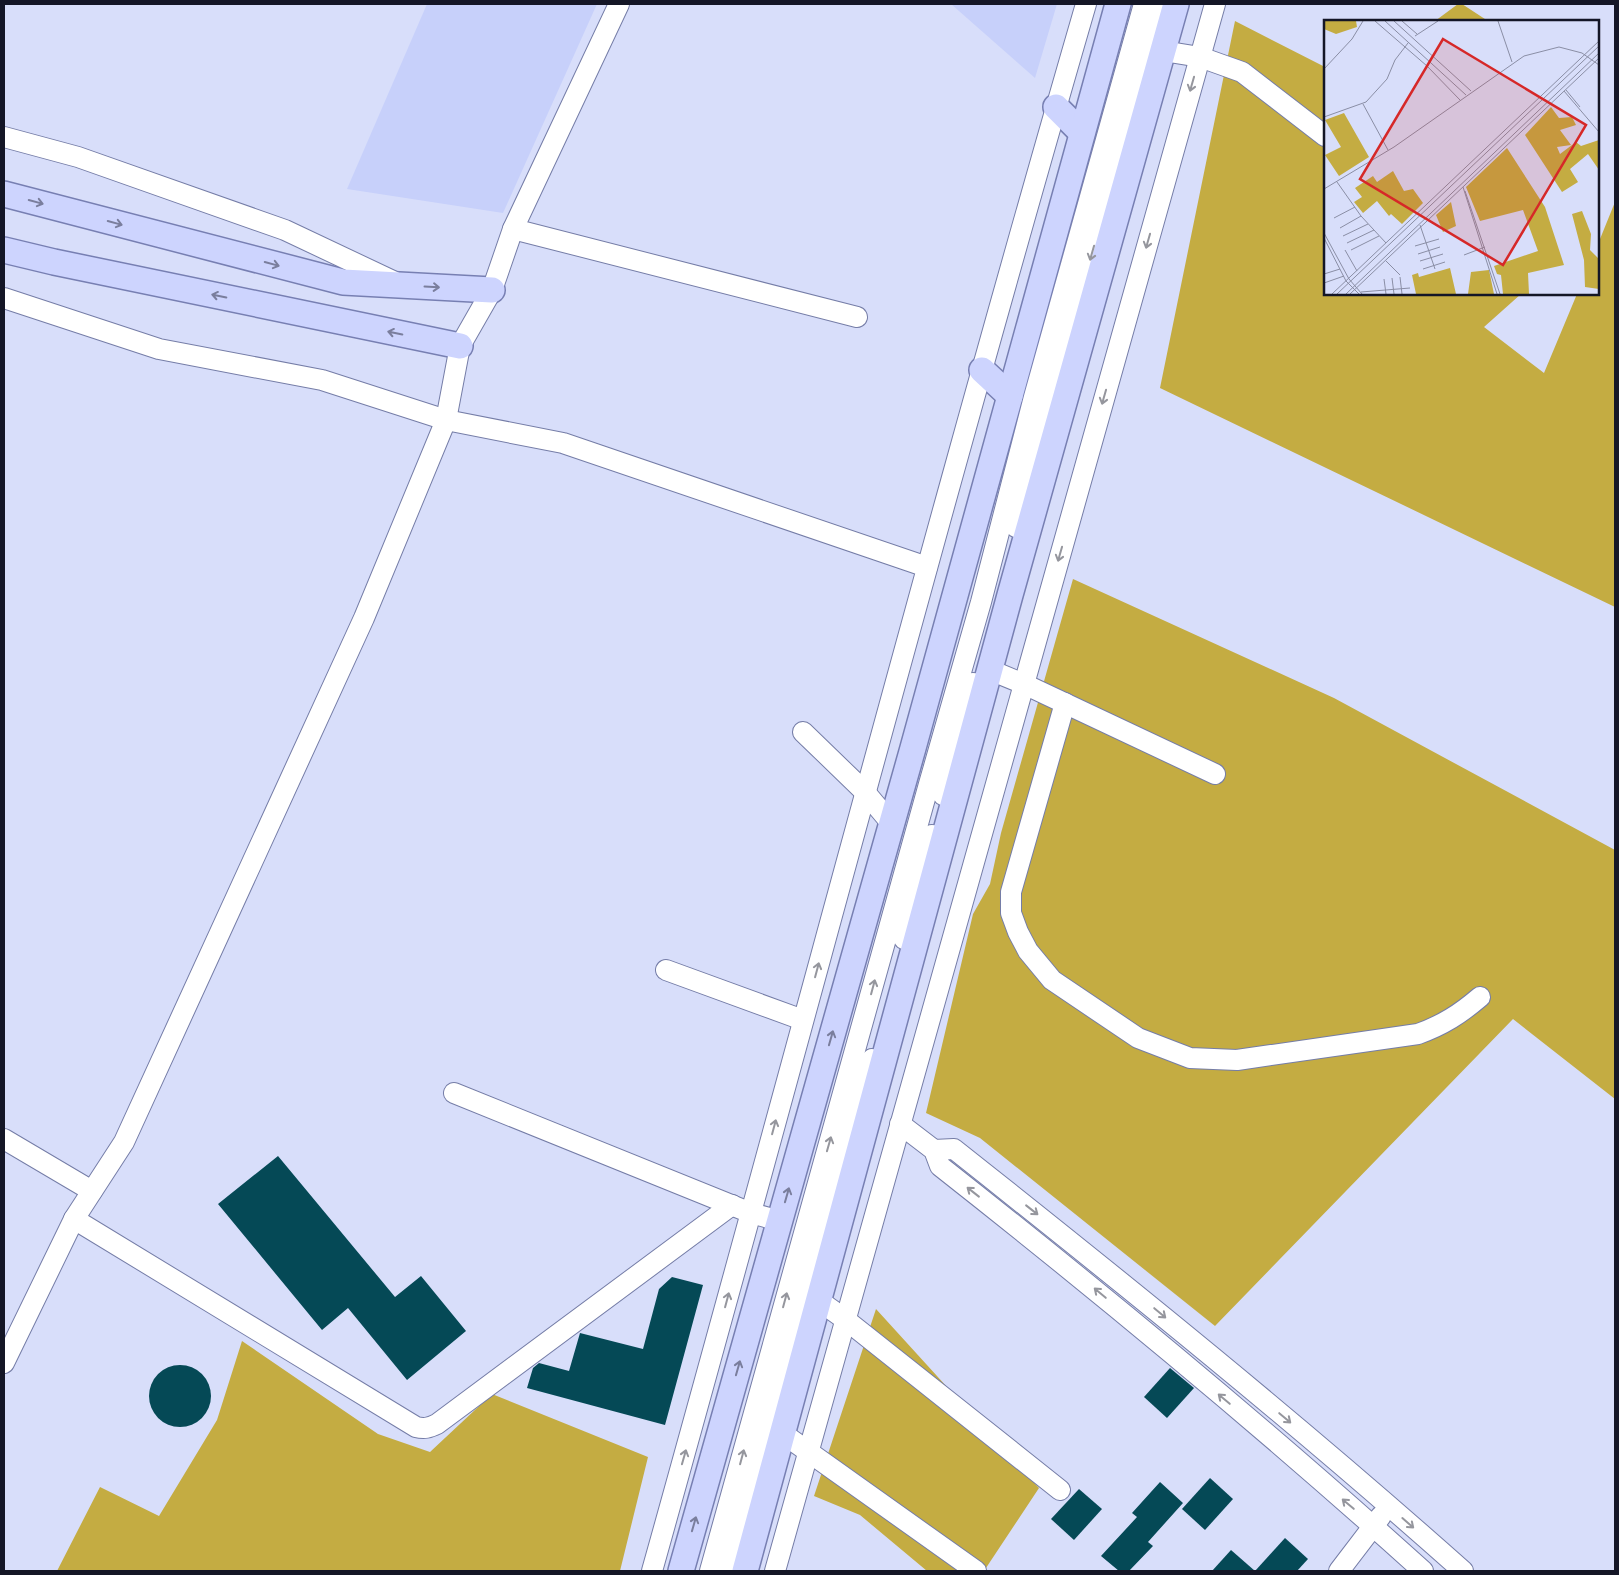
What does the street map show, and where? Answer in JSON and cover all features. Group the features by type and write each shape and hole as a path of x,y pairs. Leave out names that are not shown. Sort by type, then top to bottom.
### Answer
{"main road":[{"path":"681,1571 1118,4"},
{"path":"745,1571 990,670 1176,4"},
{"path":"1056,106 1082,133"},
{"path":"4,194 343,282 492,290"},
{"path":"4,250 460,346"},
{"path":"982,370 1010,396"}],"street":[{"path":"4,1363 74,1219 124,1142 364,618 446,420 460,346 492,290 513,229 619,4"},
{"path":"652,1571 742,1209 803,1020 927,567 1086,4"},
{"path":"710,1571 981,602 1034,397 1144,4"},
{"path":"728,1571 825,1218 884,1018 958,737 1091,256 1120,159 1161,4"},
{"path":"775,1571 1215,4"},
{"path":"1163,51 1200,57 1248,76 1324,135"},
{"path":"4,137 78,157 285,230 401,286"},
{"path":"513,229 857,317"},
{"path":"4,298 159,349 322,380 446,420 563,443 927,567"},
{"path":"990,670 1024,684 1215,774"},
{"path":"1065,703 1011,892 1011,913 1018,932 1028,950 1052,980 1138,1038 1190,1058 1212,1060 1237,1060 1418,1034 1439,1027 1480,998"},
{"path":"803,732 865,792 891,823"},
{"path":"666,970 803,1020"},
{"path":"454,1093 742,1209 780,1221"},
{"path":"900,1124 934,1150 940,1166 1089,1284 1374,1526 1423,1571"},
{"path":"4,1139 92,1191"},
{"path":"934,1150 954,1149 1122,1282 1463,1571"},
{"path":"74,1219 416,1427 423,1429 431,1428 437,1424 742,1209"},
{"path":"818,1300 846,1320 1060,1490"},
{"path":"782,1433 976,1571"},
{"path":"1339,1571 1389,1507"}],"shaded area":[{"path":"427,4 597,4 503,213 347,189"},
{"path":"951,4 1057,4 1035,78"},
{"path":"1458,4 1462,4 1486,20 1436,20"},
{"path":"1235,21 1324,66 1324,295 1520,295 1484,327 1544,373 1577,295 1599,295 1599,242 1615,202 1615,607 1160,388"},
{"path":"1073,579 1334,698 1615,850 1615,1099 1513,1019 1215,1326 980,1138 926,1113 973,914 990,884 1001,833"},
{"path":"876,1309 1039,1488 984,1571 927,1571 860,1515 814,1496"},
{"path":"242,1341 378,1434 430,1452 492,1394 648,1457 620,1571 57,1571 100,1487 159,1516 217,1420"}],"building":[{"path":"278,1156 395,1297 421,1276 466,1331 407,1380 348,1308 322,1330 218,1204"},
{"path":"672,1277 703,1285 665,1425 527,1388 533,1368 539,1363 569,1371 580,1333 643,1349 659,1289"},
{"path":"174,1365 186,1365 202,1374 209,1384 211,1396 209,1408 202,1418 186,1427 174,1427 163,1422 154,1413 149,1402 149,1390 154,1379 163,1370"},
{"path":"1170,1368 1194,1388 1167,1418 1144,1397"},
{"path":"1210,1478 1233,1499 1205,1530 1182,1509"},
{"path":"1160,1482 1183,1503 1148,1542 1153,1546 1129,1571 1119,1571 1101,1556 1137,1517 1132,1513"},
{"path":"1079,1489 1102,1509 1074,1540 1051,1519"},
{"path":"1285,1538 1308,1559 1297,1571 1255,1571"},
{"path":"1231,1550 1255,1571 1212,1571"}]}
